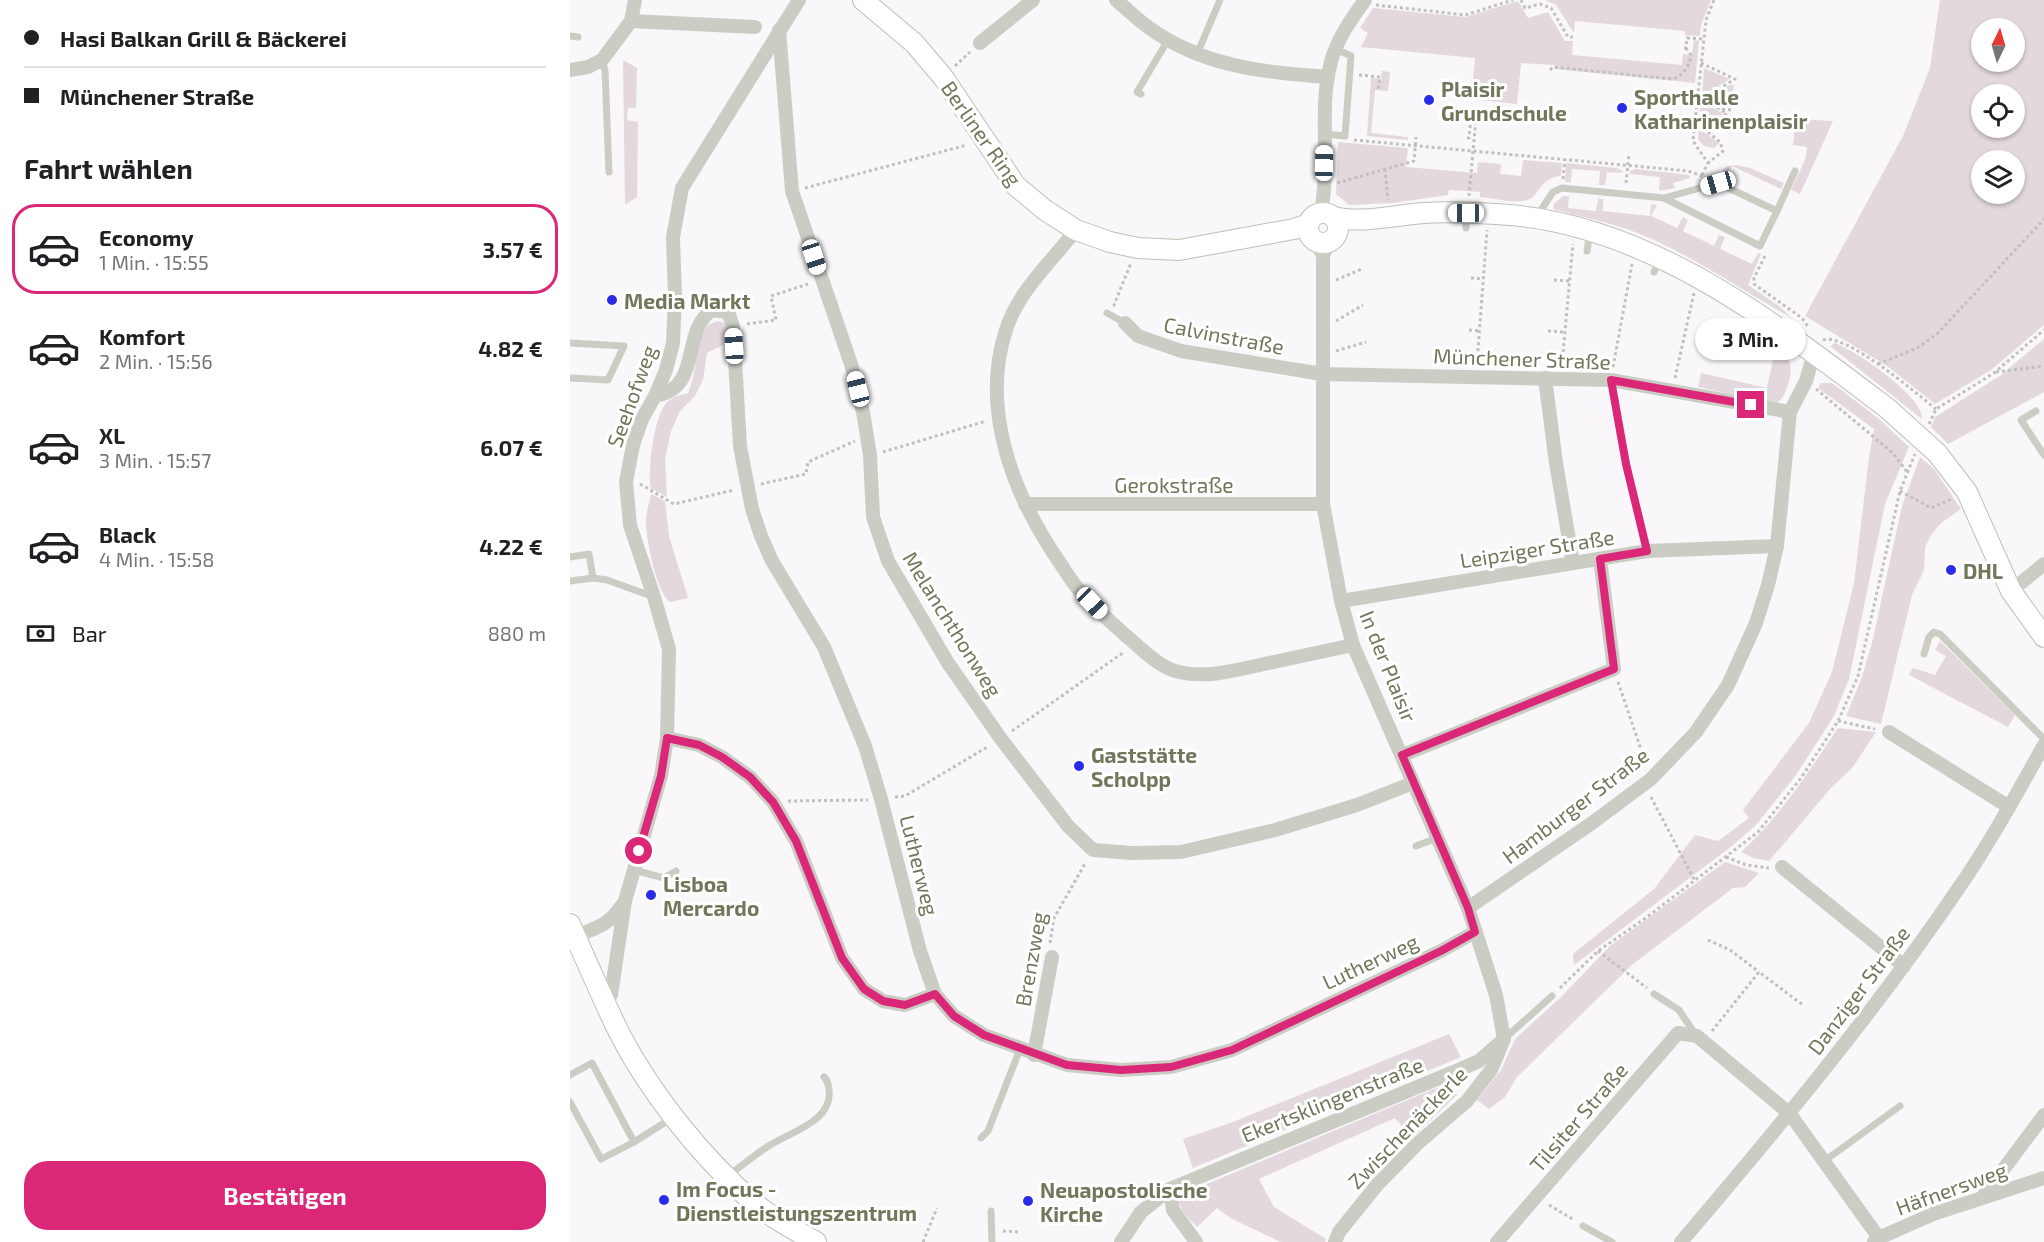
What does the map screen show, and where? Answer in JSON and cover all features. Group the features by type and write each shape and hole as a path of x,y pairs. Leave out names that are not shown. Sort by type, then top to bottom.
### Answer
{"street":[{"path":"570,70 588,67 602,60 631,21 635,0"},
{"name":"Seehofweg","path":"604,1001 611,995 628,878 661,776 667,738 669,649 630,525 626,482 633,445 642,419 666,370 673,343 675,296 673,237 683,203 682,188 799,0"},
{"name":"Berliner Ring","path":"863,0 914,43 943,77 1016,186 1045,210 1076,230 1110,242 1154,245 1179,250 1244,235 1424,213 1467,212 1535,218 1588,243 1711,286 1817,347 1937,453 1966,492 2011,591 2044,637"},
{"path":"980,43 1033,0"},
{"path":"1116,0 1147,27 1202,58 1262,73 1328,77"},
{"name":"In der Plaisir","path":"1364,2 1336,49 1328,77 1322,127 1320,163 1323,227 1323,504 1341,601 1353,645 1468,908 1496,995 1504,1039"},
{"path":"631,21 754,27"},
{"name":"Melanchthonweg","path":"779,30 792,191 852,367 867,436 873,518 888,561 948,663 1000,739 1068,826 1093,850 1132,853 1181,852 1275,830 1357,805 1413,783"},
{"path":"1076,230 1042,271 1013,312 1005,331 996,382 999,417 1009,467 1025,504 1049,546 1078,589 1105,617 1164,666 1176,672 1192,675 1230,671 1353,645"},
{"name":"Lutherweg","path":"655,396 666,394 677,387 686,372 697,328 703,316 712,310 728,312 733,326 740,446 752,509 772,561 824,647 865,746 881,798 920,951 935,994 954,1016 984,1035 1034,1055 1067,1065 1121,1070 1171,1067 1232,1050 1441,951 1475,932"},
{"name":"Calvinstraße","path":"1125,323 1138,336 1181,351 1283,363 1322,374"},
{"name":"Hamburger Straße","path":"1468,908 1592,823 1651,779 1675,750 1696,732 1728,685 1756,623 1768,585 1777,546 1790,412 1806,381 1817,347"},
{"name":"Münchener Straße","path":"1322,374 1611,380 1790,412"},
{"path":"1545,378 1556,464 1573,562"},
{"name":"Gerokstraße","path":"1025,504 1323,504"},
{"name":"Leipziger Straße","path":"1341,601 1647,551 1777,546"},
{"path":"1402,755 1614,669 1612,620 1600,559"},
{"path":"2011,591 2044,564"},
{"path":"1889,732 2009,807"},
{"path":"667,738 699,745 722,757 750,777 773,802 796,841 842,958 864,989 883,1001 905,1005 935,994"},
{"name":"Danziger Straße","path":"1681,1242 1790,1114 1904,966 1960,887 2044,745"},
{"path":"1782,867 1904,966"},
{"name":"Seehofweg","path":"573,930 608,923 625,901"},
{"path":"573,930 613,1021 652,1088 727,1176 760,1207 816,1242"},
{"name":"Brenzweg","path":"1034,1055 1052,957"},
{"name":"Tilsiter Straße","path":"1497,1242 1678,1033 1700,1040"},
{"name":"Ekertsklingenstraße","path":"1121,1242 1141,1212 1170,1189 1479,1061 1504,1039"},
{"name":"Zwischenäckerle","path":"1335,1242 1340,1232 1377,1185 1416,1144 1467,1101 1491,1070 1504,1039"},
{"path":"1700,1040 1790,1114 1877,1240"},
{"path":"1982,1198 2044,1115"},
{"name":"Häfnersweg","path":"1877,1240 1933,1214 2044,1178"},
{"path":"1170,1189 1173,1210 1196,1242"}],"lane":[{"path":"1202,58 1220,0"},
{"path":"1141,94 1137,92 1168,40"},
{"path":"1322,127 1345,136 1351,56 1336,49"},
{"path":"602,60 605,71 609,172"},
{"path":"1535,218 1553,192 1562,188 1664,198 1760,246 1795,171"},
{"path":"1664,198 1718,183 1777,211"},
{"path":"1107,314 1125,323"},
{"path":"570,343 624,346 608,380 570,378"},
{"path":"1611,380 1626,464 1647,551"},
{"path":"2036,411 2021,420 2044,455"},
{"path":"570,556 589,554 593,578"},
{"path":"570,581 593,578 616,583 654,597"},
{"path":"1924,654 1930,636 1934,632 1940,634 2044,738"},
{"path":"1416,846 1437,838"},
{"path":"628,878 664,878 676,871"},
{"path":"1654,993 1679,1010 1700,1040"},
{"path":"1504,1039 1552,996"},
{"path":"981,1138 988,1131 1020,1049"},
{"path":"570,1075 592,1063 634,1142"},
{"path":"727,1176 768,1146 815,1120 830,1099 827,1081 824,1077"},
{"path":"570,1101 601,1159 634,1142 674,1116"},
{"path":"1823,1162 1900,1106"},
{"path":"991,1211 992,1242"},
{"path":"1583,1226 1612,1242"}],"path":[{"path":"1364,2 1466,15 1513,0"},
{"path":"1521,0 1525,8 1540,4 1551,8 1568,37 1573,37"},
{"path":"1708,163 1693,141 1706,20 1714,0"},
{"path":"1550,70 1553,67 1673,78 1682,74 1688,64 1690,55 1685,48 1687,38 1704,39"},
{"path":"1701,63 1735,79 1704,98 1727,114 1702,127 1720,142 1723,151"},
{"path":"1372,76 1380,76 1378,90"},
{"path":"1719,109 1732,110"},
{"path":"1467,138 1469,138 1471,118 1476,119 1467,212"},
{"path":"1334,184 1414,161 1416,137"},
{"path":"792,191 984,140"},
{"path":"1347,140 1688,171"},
{"path":"1702,175 1708,163 1723,151 1728,151"},
{"path":"1625,194 1629,154"},
{"path":"1562,188 1565,159"},
{"path":"1385,169 1388,217"},
{"path":"1878,364 1917,348 1937,334 2044,219"},
{"path":"1477,377 1487,228 1496,229"},
{"path":"1561,378 1573,245 1588,243"},
{"path":"1760,246 1765,248 1766,252 1754,278 1755,284 1802,318 1817,347 1826,338 1837,339 1878,364 1936,410"},
{"path":"1125,323 1114,304 1132,261"},
{"path":"1611,380 1616,339 1632,261 1657,267"},
{"path":"1323,281 1333,281 1362,269"},
{"path":"1471,278 1482,279"},
{"path":"749,324 776,320 771,296 821,279"},
{"path":"1554,280 1570,281"},
{"path":"1672,391 1686,318 1694,292 1703,297"},
{"path":"1323,321 1335,321 1363,305"},
{"path":"1735,349 1741,320 1743,322"},
{"path":"1469,330 1480,331"},
{"path":"1926,430 1936,410 1994,373 2044,330"},
{"path":"1548,331 1565,332"},
{"path":"1322,352 1334,352 1366,342"},
{"path":"1718,347 1718,345 1753,353 1753,355"},
{"path":"1994,373 2044,366"},
{"path":"1806,381 1893,453 1907,472"},
{"path":"880,453 999,417"},
{"path":"748,488 806,474 808,462 867,436"},
{"path":"1552,996 1598,951 1647,917 1758,832 1801,778 1838,721 1857,676 1900,491 1917,451"},
{"path":"626,482 639,484 674,504 733,490"},
{"path":"1900,491 1931,508 1966,492"},
{"path":"1025,722 1136,644"},
{"path":"1614,669 1651,779"},
{"path":"1838,721 1889,732"},
{"path":"881,798 905,796 1000,739"},
{"path":"1651,797 1695,881"},
{"path":"773,802 865,800"},
{"path":"1726,857 1746,865 1765,868 1782,867"},
{"name":"Brenzweg","path":"1052,957 1050,942 1054,918 1079,875"},
{"path":"1708,940 1730,950 1803,1005"},
{"path":"1598,951 1654,993"},
{"path":"1700,1040 1759,972"},
{"path":"1551,1206 1583,1226"},
{"path":"923,1242 937,1208"},
{"path":"995,1230 1019,1232"}],"shaded area":[{"path":"1545,0 1711,0 1701,25 1700,36 1685,35 1685,31 1575,21 1574,33 1556,5"},
{"path":"1940,0 2044,0 2044,325 1991,370 1935,404 1887,366 1805,316 1903,136 1930,68"},
{"path":"1518,1 1528,18 1548,12 1565,41 1573,41 1572,55 1682,65 1683,54 1692,55 1694,40 1699,41 1695,83 1555,69 1554,65 1521,63 1517,104 1471,99 1475,58 1361,47 1368,33 1360,28 1373,8 1465,17"},
{"path":"623,60 637,68 636,108 628,108 627,120 638,122 637,197 625,205"},
{"path":"1704,68 1730,79 1702,96"},
{"path":"1382,71 1390,72 1388,91 1375,90 1371,133 1408,137 1408,140 1367,136 1371,78 1381,79"},
{"path":"1734,85 1732,107 1719,106 1708,98"},
{"path":"1701,99 1723,114 1701,125 1700,129 1719,143 1714,148 1704,146 1698,139"},
{"path":"1796,119 1833,121 1800,194 1791,190 1805,160 1807,147 1793,145"},
{"path":"1338,142 1408,148 1406,167 1477,173 1478,162 1501,164 1500,174 1521,176 1523,160 1562,163 1561,176 1547,180 1533,197 1523,201 1480,197 1480,192 1449,190 1448,195 1393,203 1349,205 1336,194"},
{"path":"1566,163 1617,168 1623,171 1622,173 1607,172 1605,185 1599,185 1600,171 1572,169 1571,182 1565,182"},
{"path":"1737,165 1750,168 1784,183 1781,189 1732,166 1726,178 1720,175 1727,166"},
{"path":"1636,169 1689,175 1690,178 1673,183 1675,188 1659,190 1660,177 1630,174 1630,171"},
{"path":"1563,196 1569,196 1568,208 1596,211 1598,199 1603,199 1603,211 1650,216 1651,204 1657,205 1651,216 1677,228 1683,217 1688,220 1683,231 1714,246 1719,235 1725,237 1720,249 1752,264 1758,253 1761,254 1748,285 1779,306 1793,319 1707,268 1654,240 1617,226 1553,209 1554,204"},
{"path":"718,321 724,323 726,327 725,344 707,353 703,380 695,396 680,411 671,431 665,459 667,497 651,488 650,480 652,444 658,420 668,401 688,393 703,334 709,325"},
{"path":"1767,338 1783,350 1789,360 1790,373 1786,390 1778,402 1767,402 1698,387 1701,373 1767,388 1773,360 1762,357"},
{"path":"2044,339 2044,392 1948,444 1931,427 1935,417 2001,375"},
{"path":"1835,343 1858,355 1887,375 1912,399 1922,419 1830,346"},
{"path":"1821,383 1832,383 1879,419 1909,447 1885,504 1849,679 1834,716 1796,775 1756,825 1732,846 1574,965 1573,954 1654,889 1695,835 1718,841 1749,818 1743,810 1809,723 1832,672 1854,583 1874,429 1818,388"},
{"path":"1920,457 1934,469 1961,509 1941,523 1925,547 1924,570 1912,595 1881,724 1846,716 1862,677 1872,643 1902,506"},
{"path":"651,494 665,501 669,536 688,598 670,602 657,578 646,527"},
{"path":"1940,641 2015,715 2008,727 1909,675 1913,668 1935,675 1946,656 1935,650"},
{"path":"1838,728 1876,732 1853,767 1830,789 1769,861 1753,858 1741,852 1781,809"},
{"path":"1725,862 1759,873 1745,887 1733,888 1633,964 1517,1077 1505,1097 1489,1109 1477,1100 1501,1070 1515,1039 1560,998 1610,946"},
{"path":"1449,1034 1461,1057 1193,1168 1183,1139 1233,1122"},
{"path":"1448,1083 1457,1095 1412,1138 1395,1118 1259,1179 1274,1207 1326,1239 1325,1242 1281,1242 1230,1218 1217,1208 1197,1227 1182,1209 1178,1196"}],"place":[{"name":"Plaisir Grundschule","path":"1429,100"},
{"name":"Sporthalle Katharinenplaisir","path":"1622,108"},
{"name":"Media Markt","path":"612,300"},
{"name":"DHL","path":"1951,570"},
{"name":"Gaststätte Scholpp","path":"1079,766"},
{"name":"Lisboa Mercardo","path":"651,895"},
{"name":"Im Focus - Dienstleistungszentrum","path":"664,1200"},
{"name":"Neuapostolische Kirche","path":"1028,1201"}],"route":[{"path":"639,851 661,776 667,738 699,745 722,757 750,777 773,802 796,841 842,958 864,989 883,1001 905,1005 935,994 954,1016 984,1035 1034,1055 1067,1065 1121,1070 1171,1067 1232,1050 1441,951 1475,932 1468,908 1402,755 1614,669 1600,559 1647,551 1626,464 1611,380 1751,405"}]}
